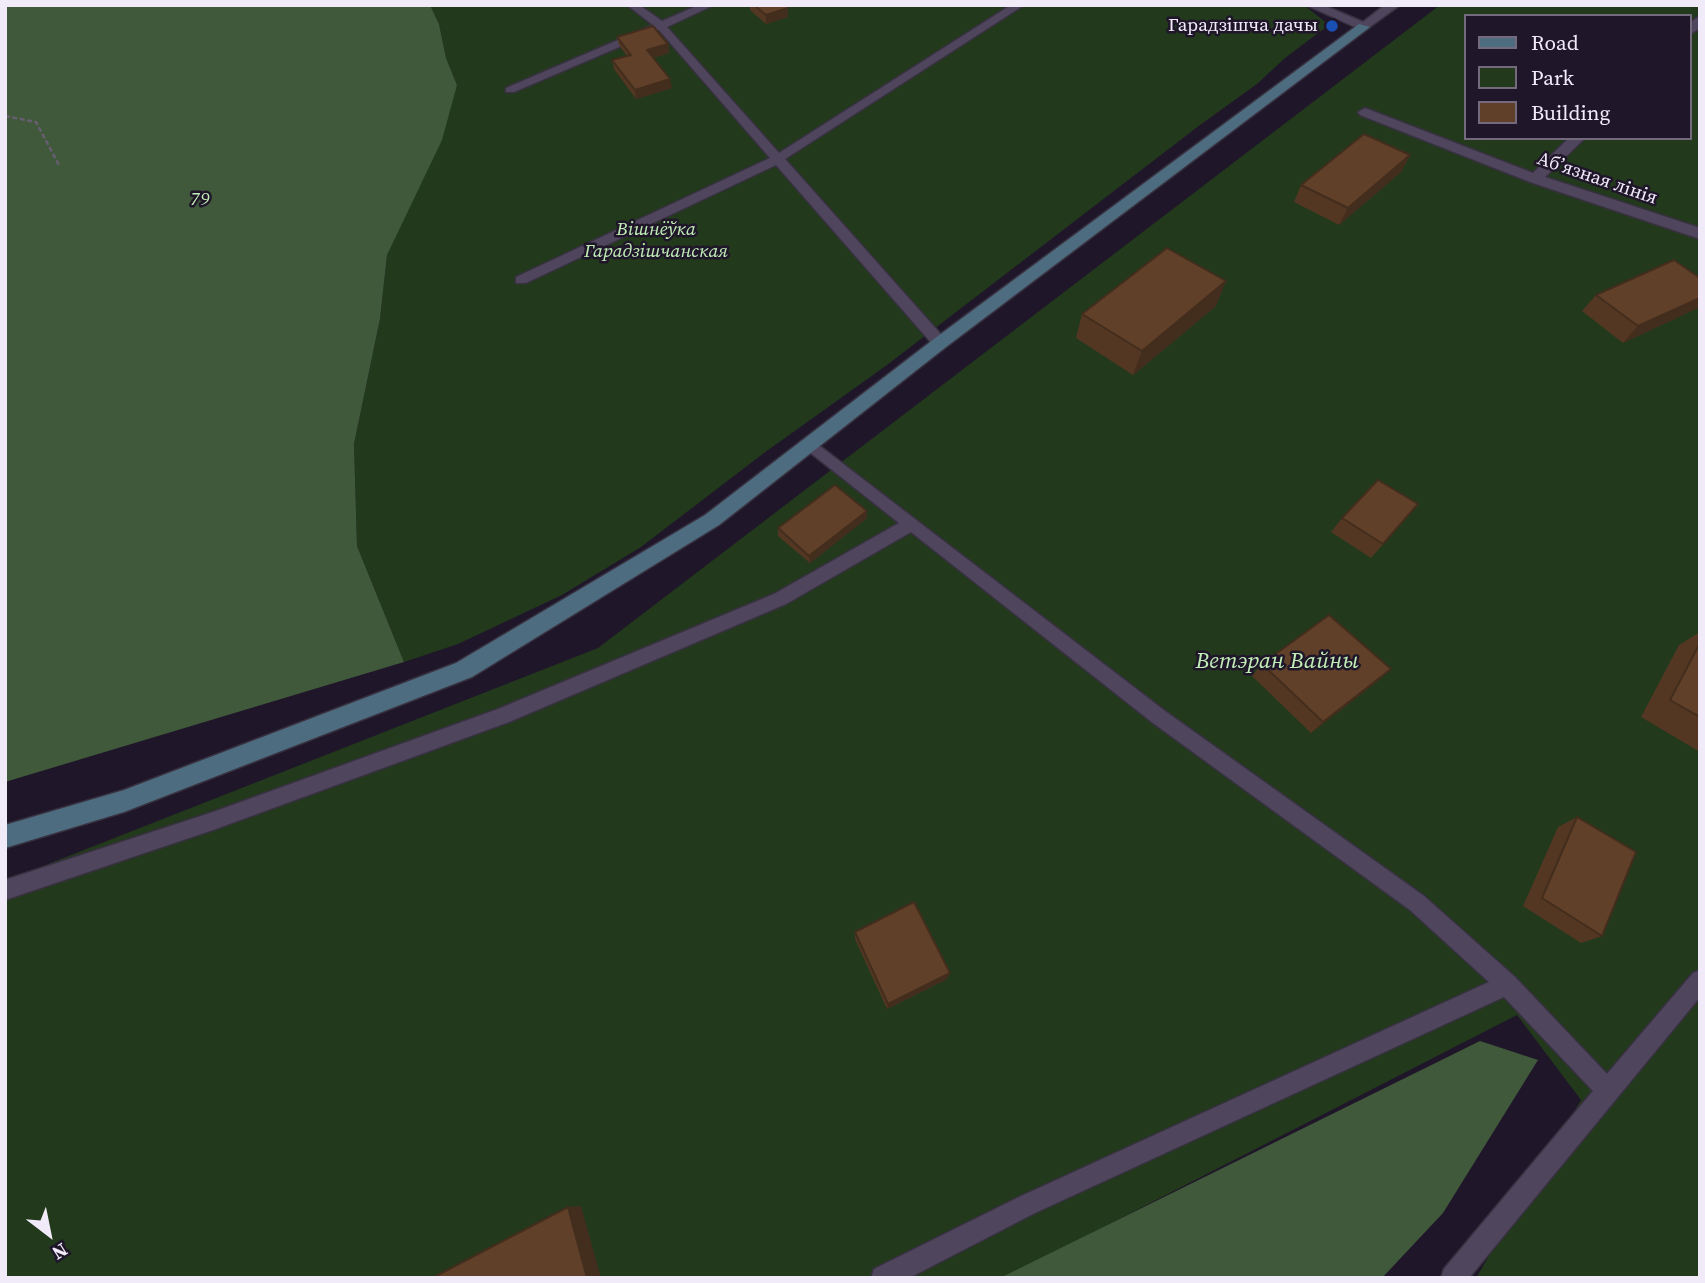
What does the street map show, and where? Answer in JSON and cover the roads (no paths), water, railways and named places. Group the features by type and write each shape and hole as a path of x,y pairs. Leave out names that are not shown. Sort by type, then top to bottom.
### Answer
{"street":[{"path":"1311,5 1364,27"},
{"path":"5,837 124,801 464,670 712,520 812,446 940,343 1394,5"},
{"name":"Абʼязная лінія","path":"1365,113 1535,179 1700,234"},
{"path":"1535,179 1575,140"}],"lane":[{"path":"632,5 660,25 776,160 940,343"},
{"path":"510,90 709,5"},
{"path":"521,280 776,160 1019,5"},
{"path":"812,446 1159,717 1417,903 1507,985 1608,1091"},
{"path":"5,890 213,821 503,716 780,599 912,524"},
{"path":"1453,1278 1700,980"},
{"path":"883,1278 1027,1205 1507,985"}],"place":[{"name":"Гарадзішча дачы","path":"1332,26"}],"park label":[{"name":"79","path":"200,200"},
{"name":"Вішнёўка Гарадзішчанская","path":"656,241"},
{"name":"Ветэран Вайны","path":"1277,662"}]}
